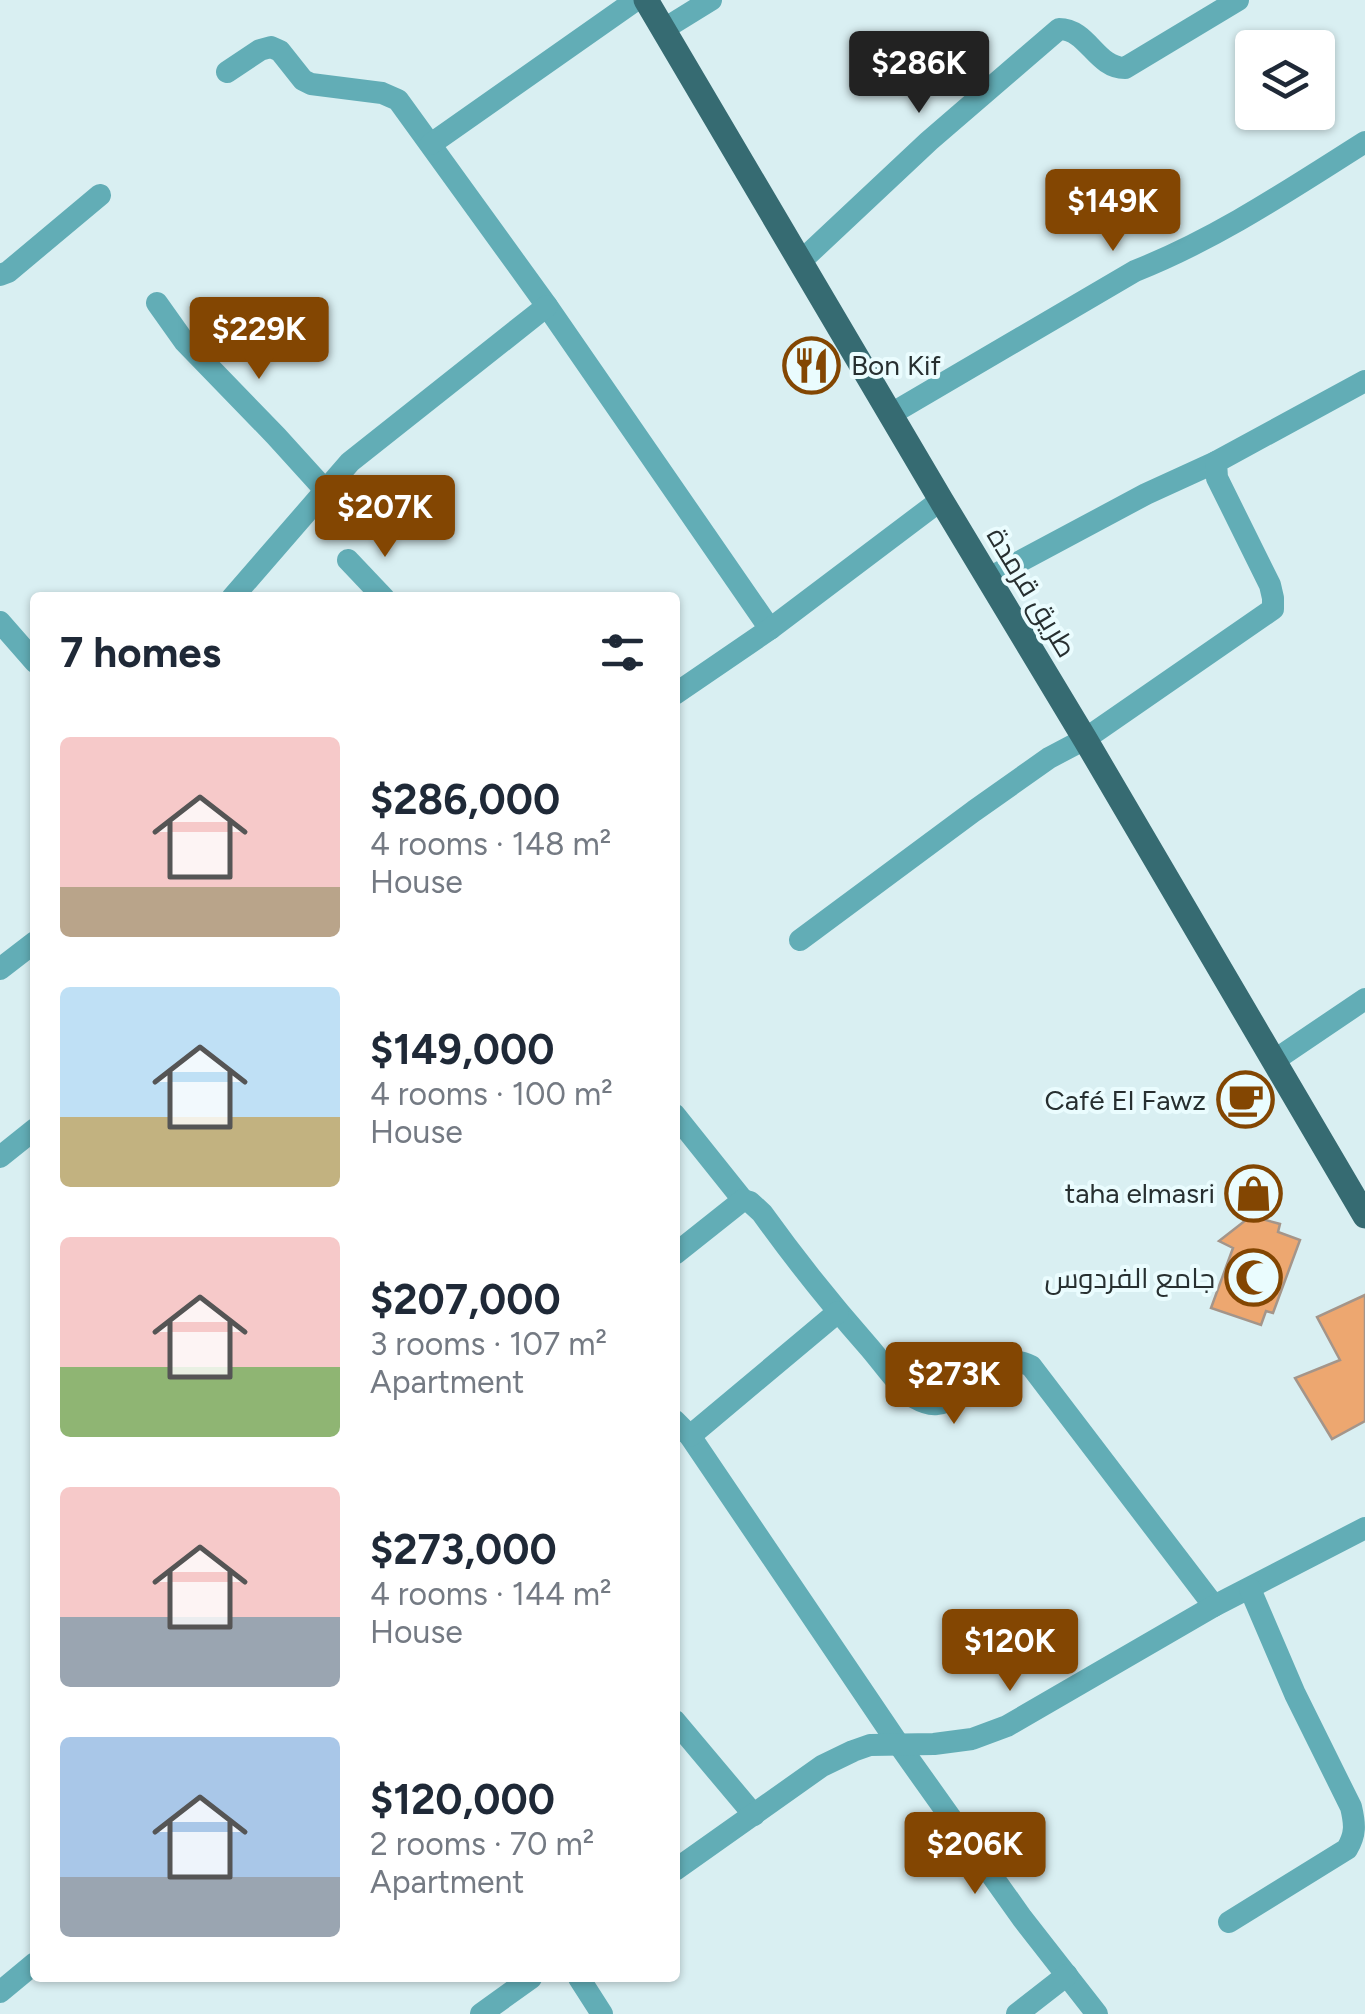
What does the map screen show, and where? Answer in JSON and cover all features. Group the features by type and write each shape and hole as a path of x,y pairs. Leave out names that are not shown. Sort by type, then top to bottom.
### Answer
{"main road":[{"name":"طريق قرمدة","path":"646,0 1365,1216"}],"street":[{"path":"432,144 636,0"},
{"path":"664,29 711,0"},
{"path":"800,262 929,141 1059,30 1074,32 1109,66 1125,68 1238,0"},
{"path":"228,72 260,50 277,48 303,80 312,84 382,92 398,100 547,306 770,629"},
{"path":"890,414 1134,272 1224,231 1365,142"},
{"path":"0,275 100,195"},
{"path":"157,304 184,340 325,490"},
{"path":"237,592 350,462 547,306"},
{"path":"989,578 1365,381"},
{"path":"800,940 1049,758 1085,739 1273,609 1270,585 1217,478 1216,462"},
{"path":"680,691 770,629 941,500"},
{"path":"348,560 378,592"},
{"path":"0,622 30,656"},
{"path":"0,969 30,952"},
{"path":"1274,1060 1365,999"},
{"path":"680,1130 742,1200 756,1206 838,1312 919,1401 932,1404 950,1400 1007,1361 1020,1360 1032,1366 1214,1606"},
{"path":"0,1157 30,1134"},
{"path":"680,1250 742,1200"},
{"path":"838,1312 683,1428 1022,1918 1097,2014"},
{"path":"680,1867 838,1758 870,1745 934,1744 972,1738 1007,1726 1214,1606 1365,1528"},
{"path":"1230,1922 1347,1848 1354,1837 1355,1823 1250,1589"},
{"path":"680,1727 754,1815"},
{"path":"0,1992 30,1967"},
{"path":"1017,2014 1067,1975"},
{"path":"482,2014 526,1982"},
{"path":"582,1982 602,2014"}],"building":[{"name":"جامع الفردوس","path":"1251,1216 1280,1224 1278,1232 1300,1240 1273,1313 1266,1311 1261,1325 1211,1308 1233,1248 1219,1241"},
{"path":"1365,1295 1365,1421 1332,1439 1295,1378 1340,1360 1317,1317"}],"place":[{"name":"Bon Kif","path":"812,365"},
{"name":"Café El Fawz","path":"1245,1100"},
{"name":"taha elmasri","path":"1254,1193"},
{"name":"جامع الفردوس","path":"1254,1278"}]}
